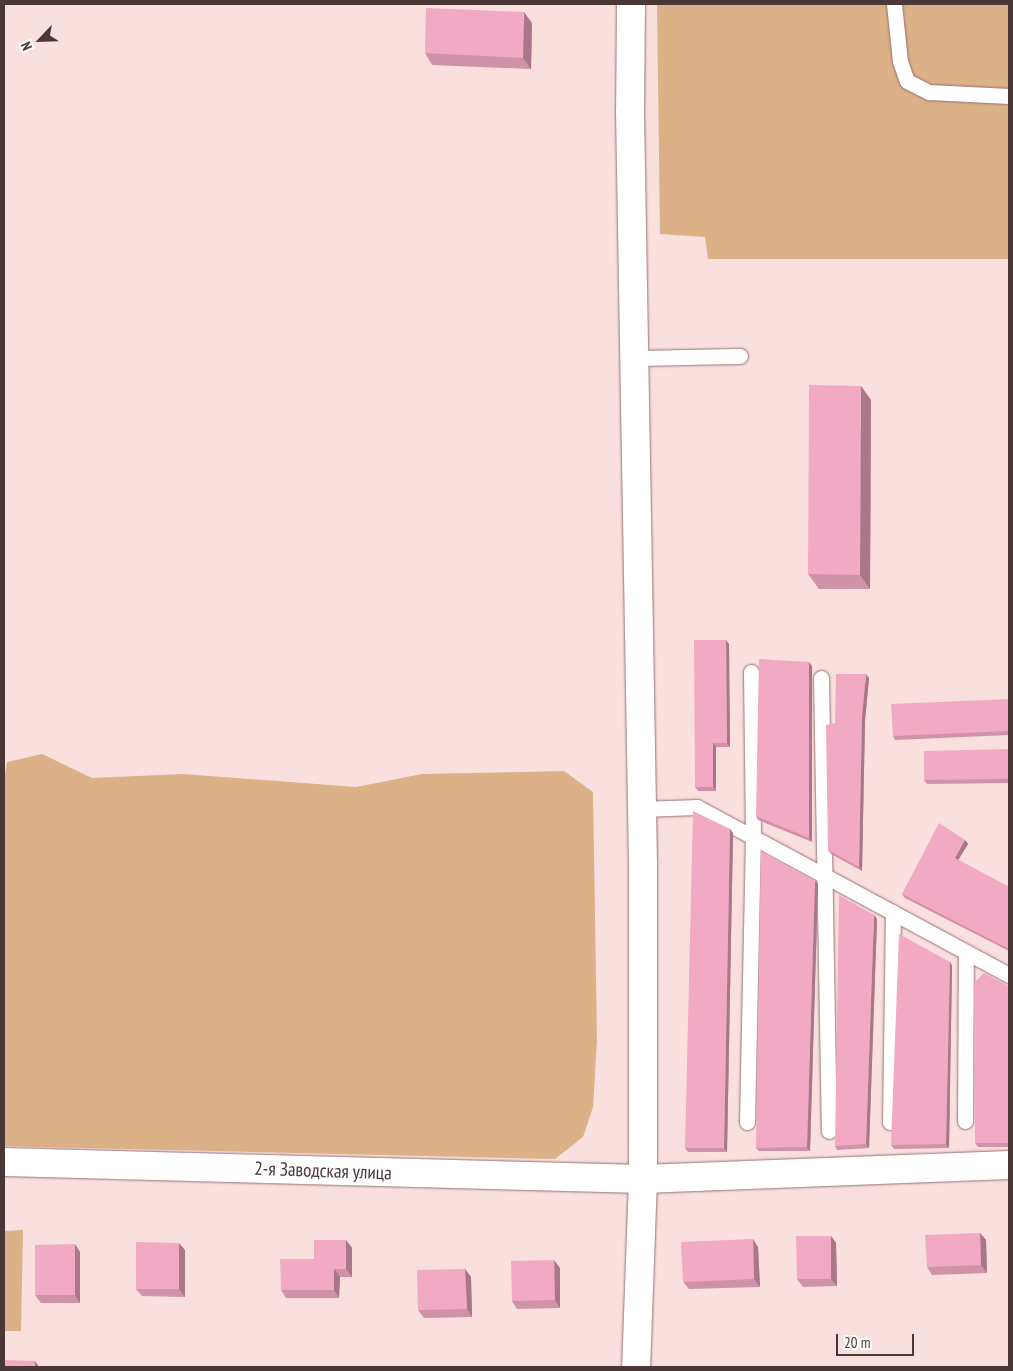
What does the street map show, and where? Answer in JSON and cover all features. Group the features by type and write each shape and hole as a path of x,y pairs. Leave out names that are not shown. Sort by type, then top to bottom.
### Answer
{"street":[{"path":"631,4 634,358 642,809 643,1179 636,1367"},
{"name":"2-я Заводская улица","path":"4,1162 643,1179 1009,1165"}],"lane":[{"path":"894,4 900,61 907,81 929,92 1009,96"},
{"path":"634,358 740,356"},
{"path":"747,1122 753,837 751,672"},
{"path":"821,678 827,877 829,1131"},
{"path":"642,809 697,807 1009,975"},
{"path":"890,1122 893,912"},
{"path":"965,1121 966,952"}],"shaded area":[{"path":"657,4 1009,4 1009,259 708,259 705,237 660,234"},
{"path":"42,754 92,778 183,774 356,787 422,774 564,771 593,792 597,1039 593,1107 583,1137 555,1159 4,1146 4,781 7,762"},
{"path":"23,1230 21,1331 4,1331 4,1231"}],"building":[{"path":"426,8 524,12 523,58 425,53"},
{"path":"809,385 861,386 860,575 808,574"},
{"path":"694,640 726,640 727,743 713,743 713,787 695,787"},
{"path":"759,659 809,662 809,838 756,816"},
{"path":"836,674 866,674 862,717 859,867 828,850 826,725 835,723"},
{"path":"1009,699 1009,731 893,736 891,704"},
{"path":"1009,749 1009,779 924,780 924,751"},
{"path":"693,811 730,829 724,1148 685,1148"},
{"path":"939,823 965,840 955,858 1009,887 1009,949 902,894"},
{"path":"761,851 815,881 807,1147 756,1148"},
{"path":"839,895 874,915 866,1144 835,1146"},
{"path":"899,934 950,962 946,1144 891,1145"},
{"path":"984,973 1009,986 1009,1143 975,1143 974,983"},
{"path":"980,1233 981,1265 927,1267 925,1235"},
{"path":"796,1236 831,1236 831,1279 797,1279"},
{"path":"753,1239 754,1279 683,1282 681,1242"},
{"path":"314,1240 346,1240 346,1269 334,1269 334,1290 281,1290 280,1259 314,1259"},
{"path":"136,1242 179,1243 179,1289 136,1289"},
{"path":"75,1244 75,1295 35,1295 35,1245"},
{"path":"554,1260 555,1300 512,1301 511,1261"},
{"path":"465,1269 467,1309 418,1310 417,1270"},
{"path":"4,1360 35,1361 35,1367 4,1367"}]}
